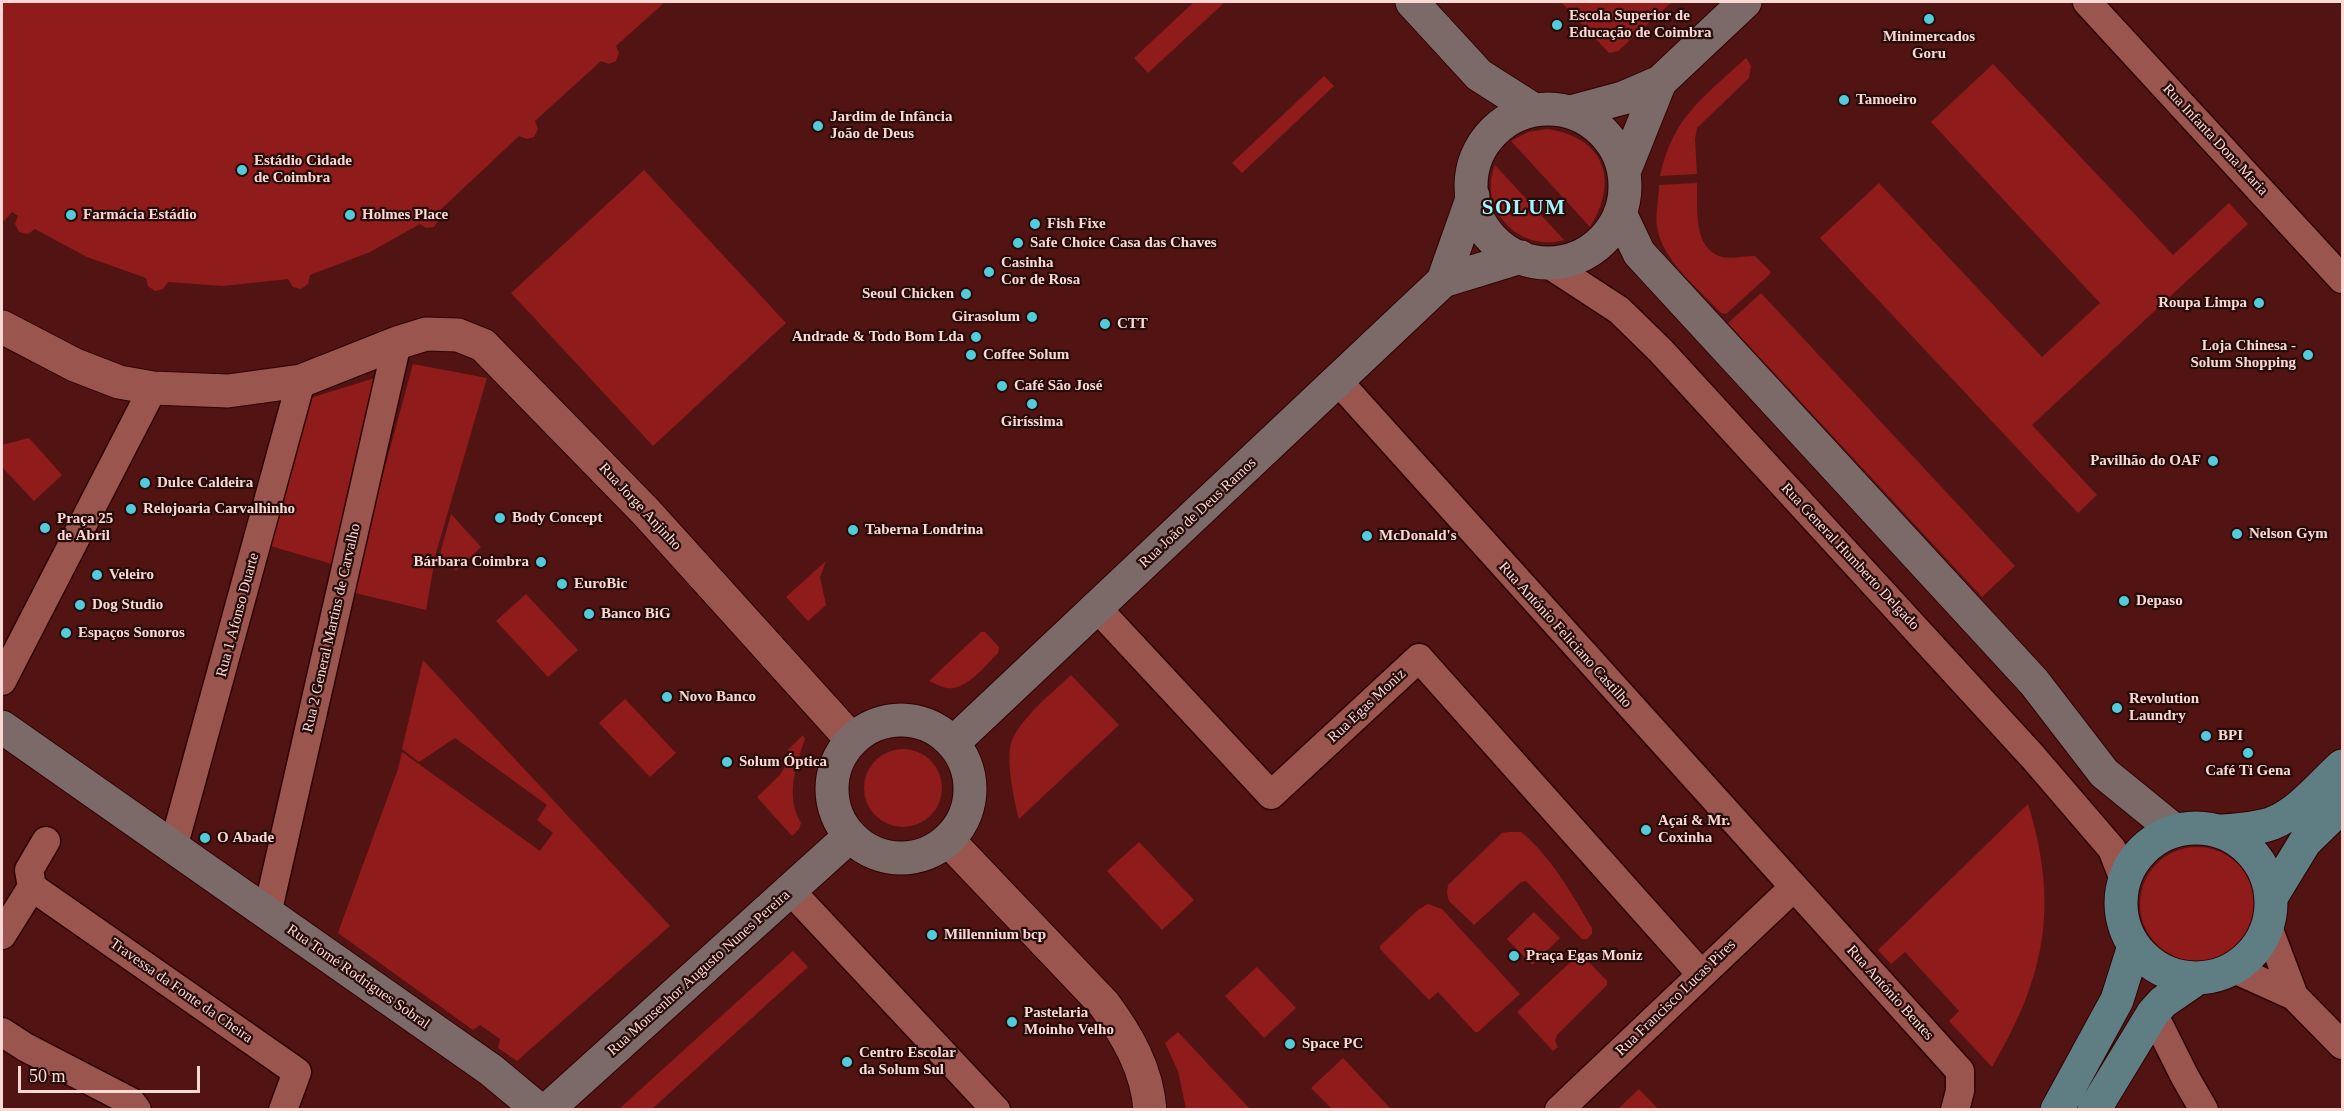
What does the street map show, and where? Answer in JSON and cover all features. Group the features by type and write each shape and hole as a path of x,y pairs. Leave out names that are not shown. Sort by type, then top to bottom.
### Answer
{"main road":[{"path":"1412,2 1479,75 1534,110"},
{"path":"1571,112 1623,98 1660,82 1745,2"},
{"path":"1624,172 1660,82"},
{"path":"1552,109 1571,112 1590,121 1606,135 1617,152 1624,172 1625,186 1620,213 1614,227 1592,249 1571,259 1534,260 1503,249 1490,237 1480,222 1473,196 1472,178 1476,160 1489,137 1502,125 1517,116 1534,110 1552,109"},
{"name":"Rua João de Deus Ramos","path":"953,743 1443,281 1473,196"},
{"path":"1620,213 1639,253 2018,664 2104,773 2174,830"},
{"name":"Rua João de Deus Ramos","path":"1443,281 1534,260"},
{"path":"892,720 914,721 935,729 953,743 965,763 970,784 968,806 960,824 948,840 931,852 909,858 887,857 867,849 850,836 838,818 832,798 833,777 840,757 852,740 870,727 892,720"},
{"name":"Rua Tomé Rodrigues Sobral","path":"2,728 490,1070 551,1108"},
{"path":"2195,980 2159,969 2134,946 2126,931 2121,915 2121,897 2124,880 2133,862 2143,849 2157,838 2174,830 2192,827 2221,831 2273,823 2295,810 2343,766"},
{"path":"2094,1110 2152,1013 2163,1002 2195,980 2234,969 2249,958 2261,944 2270,911 2305,842 2343,806"},
{"path":"2221,831 2243,844 2261,863 2268,879 2270,911"},
{"name":"Rua Monsenhor Augusto Nunes Pereira","path":"551,1108 850,836"},
{"path":"2057,1110 2117,1000 2134,946"}],"street":[{"name":"Rua Infanta Dona Maria","path":"2087,2 2343,279"},
{"name":"Rua General Humberto Delgado","path":"1534,260 1619,309 1661,351 2033,757 2112,849 2124,880"},
{"name":"Rua Jorge Anjinho","path":"2,327 45,351 119,382 153,388 228,391 301,381 426,334 458,334 483,345 646,512 852,740"},
{"name":"Rua 2 General Martins de Carvalho","path":"267,914 397,343"},
{"name":"Rua 1 Afonso Duarte","path":"173,848 301,381"},
{"name":"Rua António Feliciano Castilho","path":"1338,381 1794,887"},
{"path":"2,681 153,388"},
{"name":"Rua Egas Moniz","path":"1097,608 1271,795 1419,658 1701,974"},
{"path":"948,840 1104,1004 1124,1031 1138,1060 1150,1110"},
{"path":"2,935 32,887 29,870 46,841"},
{"name":"Travessa da Fonte da Cheira","path":"32,887 297,1072 283,1110"},
{"name":"Rua Francisco Lucas Pires","path":"1559,1110 1794,887"},
{"name":"Rua António Bentes","path":"1794,887 1959,1071 1960,1091 1955,1110"},
{"path":"790,890 996,1110"},
{"path":"2270,911 2294,996"},
{"path":"2234,969 2294,996 2343,1045"},
{"path":"2152,1013 2204,1110"},
{"path":"2,1032 25,1047 131,1102 137,1110"}],"shaded area":[{"name":"Estádio Cidade de Coimbra","path":"2,2 665,2 616,46 619,53 616,61 609,64 601,61 535,121 538,129 534,137 527,139 519,136 437,213 438,220 434,227 426,228 420,224 370,252 310,275 308,284 301,289 293,287 288,279 223,286 168,282 163,289 155,291 148,286 146,278 87,257 35,229 28,234 19,232 15,224 18,216 12,212 4,221 2,218"},
{"path":"1194,2 1225,2 1148,73 1134,58"},
{"path":"1561,2 1672,2 1618,51 1609,53"},
{"path":"1746,58 1751,66 1749,78 1697,128 1695,139 1697,174 1660,176 1673,138 1692,109"},
{"path":"1993,64 2173,255 2229,203 2248,224 2032,425 2097,495 2078,513 1820,238 1879,183 2042,357 2100,303 1931,122"},
{"path":"1324,76 1334,86 1242,173 1232,163"},
{"path":"1547,129 1582,141 1594,151 1601,163 1605,177 1604,193 1599,210 1590,227 1511,141 1528,132"},
{"path":"1495,165 1564,240 1548,242 1532,240 1518,234 1506,224 1497,211 1492,197 1491,181"},
{"path":"644,170 786,323 653,446 511,293"},
{"path":"1697,183 1697,215 1701,236 1706,245 1712,252 1722,257 1755,256 1771,272 1726,314 1721,313 1692,284 1674,262 1660,239 1657,227 1659,185"},
{"path":"1761,293 2015,566 1982,597 1728,323"},
{"path":"413,364 487,378 436,553 426,610 351,592"},
{"path":"381,376 339,566 267,545 304,400"},
{"path":"29,438 62,475 34,501 2,467 2,445"},
{"path":"451,514 481,547 456,571 440,554"},
{"path":"826,561 820,577 826,605 808,621 786,597"},
{"path":"526,594 578,650 548,677 496,621"},
{"path":"981,632 985,632 999,647 998,653 982,670 954,688 929,681"},
{"path":"423,660 670,926 517,1061 498,1048 500,1039 480,1025 473,1030 338,933 398,769 402,752 540,851 553,833 537,820 547,805 455,738 419,762 402,749"},
{"path":"1071,675 1119,725 1019,819 1009,757 1012,740 1031,713"},
{"path":"625,699 676,753 650,777 599,723"},
{"path":"803,735 805,739 798,759 793,792 796,813 801,823 792,836 757,797 780,775 787,763 788,750"},
{"path":"903,749 918,752 931,760 939,773 942,788 939,803 931,816 918,824 903,827 888,824 875,816 867,803 864,788 867,773 875,760 888,752"},
{"path":"2028,804 2038,841 2043,875 2042,939 2025,1002 1992,1067 1949,1021 1959,1011 1905,952 1891,964 1878,950"},
{"path":"1521,832 1552,865 1592,928 1592,934 1587,939 1582,939 1526,881 1521,882 1474,925 1449,901 1448,885 1502,833"},
{"path":"1139,842 1194,900 1162,930 1107,871"},
{"path":"2197,847 2219,852 2237,864 2249,882 2254,904 2249,926 2237,944 2219,956 2197,961 2175,956 2157,944 2145,926 2140,904 2145,882 2157,864 2175,852"},
{"path":"1428,904 1442,909 1520,994 1478,1032 1475,1032 1438,992 1429,1000 1380,949 1380,946 1419,909"},
{"path":"1534,912 1560,938 1532,965 1507,939"},
{"path":"793,951 808,967 652,1109 619,1109"},
{"path":"1577,956 1583,956 1607,981 1607,985 1557,1035 1555,1041 1558,1047 1553,1051 1517,1012"},
{"path":"1257,967 1296,1008 1264,1038 1225,996"},
{"path":"1178,1032 1250,1109 1186,1109 1178,1071 1165,1043"},
{"path":"1343,1058 1391,1109 1332,1109 1311,1088"},
{"path":"1639,1089 1658,1109 1618,1109"}],"place":[{"name":"Minimercados Goru","path":"1929,19"},
{"name":"Escola Superior de Educação de Coimbra","path":"1557,25"},
{"name":"Tamoeiro","path":"1844,100"},
{"name":"Jardim de Infância João de Deus","path":"818,126"},
{"name":"Estádio Cidade de Coimbra","path":"242,170"},
{"name":"Farmácia Estádio","path":"71,215"},
{"name":"Holmes Place","path":"350,215"},
{"name":"Fish Fixe","path":"1035,224"},
{"name":"Safe Choice Casa das Chaves","path":"1018,243"},
{"name":"Casinha Cor de Rosa","path":"989,272"},
{"name":"Seoul Chicken","path":"966,294"},
{"name":"Roupa Limpa","path":"2259,303"},
{"name":"Girasolum","path":"1032,317"},
{"name":"CTT","path":"1105,324"},
{"name":"Andrade & Todo Bom Lda","path":"976,337"},
{"name":"Coffee Solum","path":"971,355"},
{"name":"Loja Chinesa - Solum Shopping","path":"2308,355"},
{"name":"Café São José","path":"1002,386"},
{"name":"Giríssima","path":"1032,404"},
{"name":"Pavilhão do OAF","path":"2213,461"},
{"name":"Dulce Caldeira","path":"145,483"},
{"name":"Relojoaria Carvalhinho","path":"131,509"},
{"name":"Body Concept","path":"500,518"},
{"name":"Praça 25 de Abril","path":"45,528"},
{"name":"Taberna Londrina","path":"853,530"},
{"name":"Nelson Gym","path":"2237,534"},
{"name":"McDonald's","path":"1367,536"},
{"name":"Bárbara Coimbra","path":"541,562"},
{"name":"Veleiro","path":"97,575"},
{"name":"EuroBic","path":"562,584"},
{"name":"Depaso","path":"2124,601"},
{"name":"Dog Studio","path":"80,605"},
{"name":"Banco BiG","path":"589,614"},
{"name":"Espaços Sonoros","path":"66,633"},
{"name":"Novo Banco","path":"667,697"},
{"name":"Revolution Laundry","path":"2117,708"},
{"name":"BPI","path":"2206,736"},
{"name":"Café Ti Gena","path":"2248,753"},
{"name":"Solum Óptica","path":"727,762"},
{"name":"Açaí & Mr. Coxinha","path":"1646,830"},
{"name":"O Abade","path":"205,838"},
{"name":"Millennium bcp","path":"932,935"},
{"name":"Praça Egas Moniz","path":"1514,956"},
{"name":"Pastelaria Moinho Velho","path":"1012,1022"},
{"name":"Space PC","path":"1290,1044"},
{"name":"Centro Escolar da Solum Sul","path":"847,1062"}],"district":[{"name":"SOLUM","path":"1524,209"}]}
